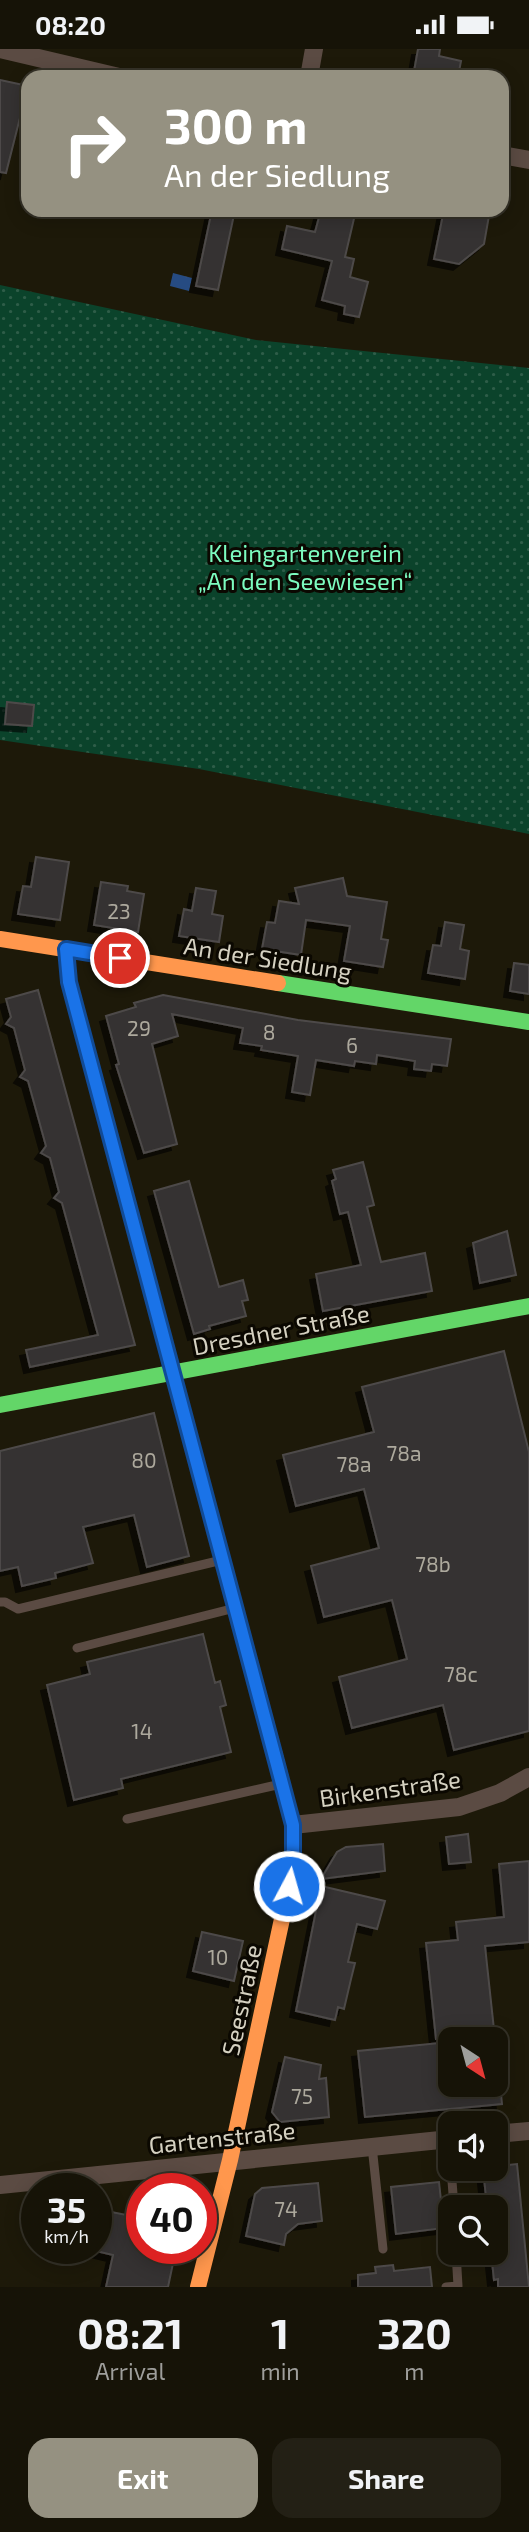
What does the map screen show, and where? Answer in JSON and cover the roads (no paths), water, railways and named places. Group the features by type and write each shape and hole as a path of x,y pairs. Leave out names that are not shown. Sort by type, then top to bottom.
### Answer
{"street":[{"path":"0,49 89,70"},
{"path":"310,70 314,49"},
{"path":"509,156 529,160"},
{"name":"An der Siedlung","path":"0,939 529,1022"},
{"name":"Seestraße","path":"66,949 69,982 293,1825 293,1868 230,2160 198,2287"},
{"name":"Dresdner Straße","path":"0,1405 529,1306"},
{"name":"Birkenstraße","path":"293,1825 459,1807 500,1793 529,1777"},
{"path":"508,2133 529,2131"},
{"name":"Gartenstraße","path":"0,2185 373,2146 438,2143"}],"lane":[{"path":"0,1602 18,1609 223,1560"},
{"path":"77,1648 236,1608"},
{"path":"127,1819 282,1783"},
{"path":"373,2146 383,2249"},
{"path":"446,2287 458,2286 457,2265"}],"water":[{"path":"173,273 192,278 189,291 170,286"}],"park label":[{"name":"Kleingartenverein „An den Seewiesen“","path":"305,566"}]}
